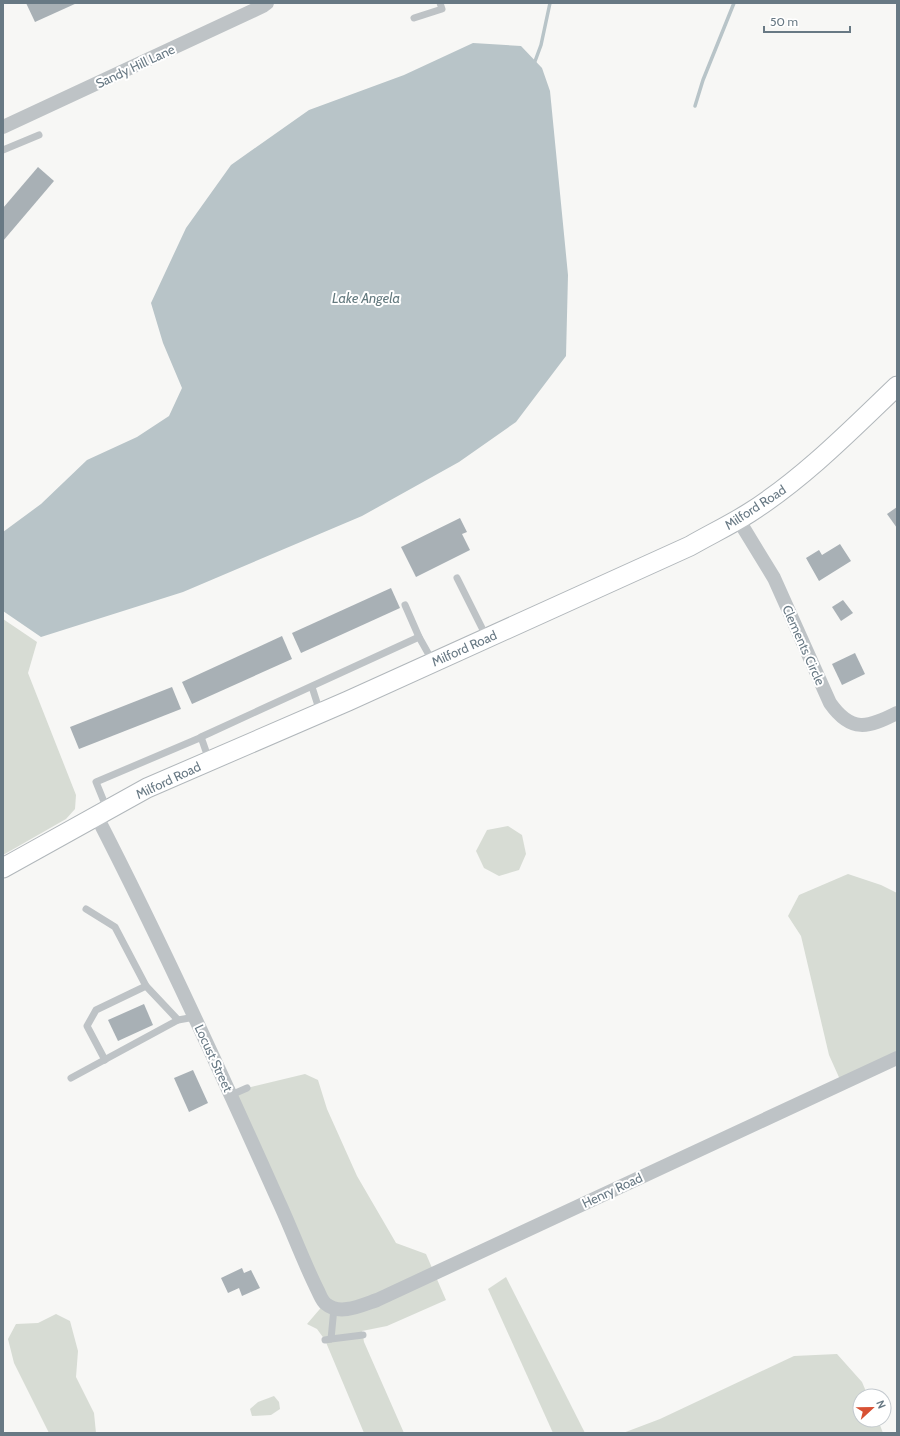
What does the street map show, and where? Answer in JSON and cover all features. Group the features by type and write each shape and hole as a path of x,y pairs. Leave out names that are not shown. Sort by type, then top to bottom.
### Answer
{"street":[{"name":"Sandy Hill Lane","path":"3,127 256,10 266,3"},
{"name":"Milford Road","path":"3,868 101,812 147,788 321,713 690,546 738,519 788,485 824,456 897,386"},
{"name":"Clements Circle","path":"738,519 774,578 830,703 837,714 853,724 862,725 873,724 897,713"},
{"name":"Locust Street","path":"101,812 139,899 195,1016 287,1218 312,1280 329,1306"},
{"name":"Henry Road","path":"329,1306 343,1309 353,1308 378,1300 897,1058"}],"lane":[{"path":"414,18 442,9 440,3"},
{"path":"3,150 39,135"},
{"path":"456,578 487,638"},
{"path":"405,605 419,637 433,662"},
{"path":"101,812 96,782 202,737 419,637"},
{"path":"312,687 321,713"},
{"path":"202,737 209,761"},
{"path":"86,909 115,927 146,986 178,1020"},
{"path":"104,1060 88,1026 96,1010 146,986"},
{"path":"71,1078 178,1020 195,1016"},
{"path":"231,1095 247,1088"},
{"path":"329,1306 328,1340 363,1336"}],"shaded area":[{"path":"3,619 37,642 28,673 76,795 75,809 66,819 3,855"},
{"path":"508,826 522,835 526,854 519,870 499,876 484,868 476,851 487,830"},
{"path":"848,874 881,885 897,893 897,1058 842,1084 829,1055 801,936 788,916 799,895"},
{"path":"305,1074 318,1080 327,1109 357,1176 396,1243 426,1254 446,1300 387,1326 362,1331 364,1342 404,1433 364,1433 325,1340 317,1329 307,1324 325,1303 231,1095 247,1088"},
{"path":"506,1277 585,1433 553,1433 488,1289"},
{"path":"56,1314 70,1321 78,1351 76,1377 94,1413 96,1433 49,1433 14,1363 8,1339 16,1324 38,1323"},
{"path":"837,1354 862,1382 865,1388 852,1388 852,1428 881,1428 883,1433 623,1433 660,1419 794,1356"},
{"path":"274,1396 279,1402 280,1409 271,1415 252,1416 250,1409 258,1402"}],"water":[{"name":"Lake Angela","path":"473,43 521,46 542,68 550,91 568,275 566,356 516,422 459,462 362,516 183,592 41,637 3,611 3,532 41,504 87,460 137,437 169,416 182,388 163,343 151,303 186,228 231,165 309,110 404,75"}],"building":[{"path":"26,3 77,3 35,22"},
{"path":"38,167 54,181 3,241 3,208"},
{"path":"897,507 897,528 887,514"},
{"path":"460,518 467,532 462,534 470,550 416,577 401,547"},
{"path":"840,544 851,561 819,581 806,558 819,550 822,555"},
{"path":"391,588 400,608 301,653 292,633"},
{"path":"843,600 853,613 841,621 832,607"},
{"path":"282,636 292,659 192,704 182,682"},
{"path":"855,653 865,674 842,685 832,664"},
{"path":"172,687 181,709 79,749 70,727"},
{"path":"144,1004 153,1025 118,1041 108,1020"},
{"path":"193,1070 208,1103 189,1112 174,1078"},
{"path":"242,1268 244,1273 251,1270 260,1288 242,1296 239,1288 228,1293 221,1278"}],"waterway":[{"path":"534,64 541,45 550,3"},
{"path":"695,106 703,80 734,3"}]}
